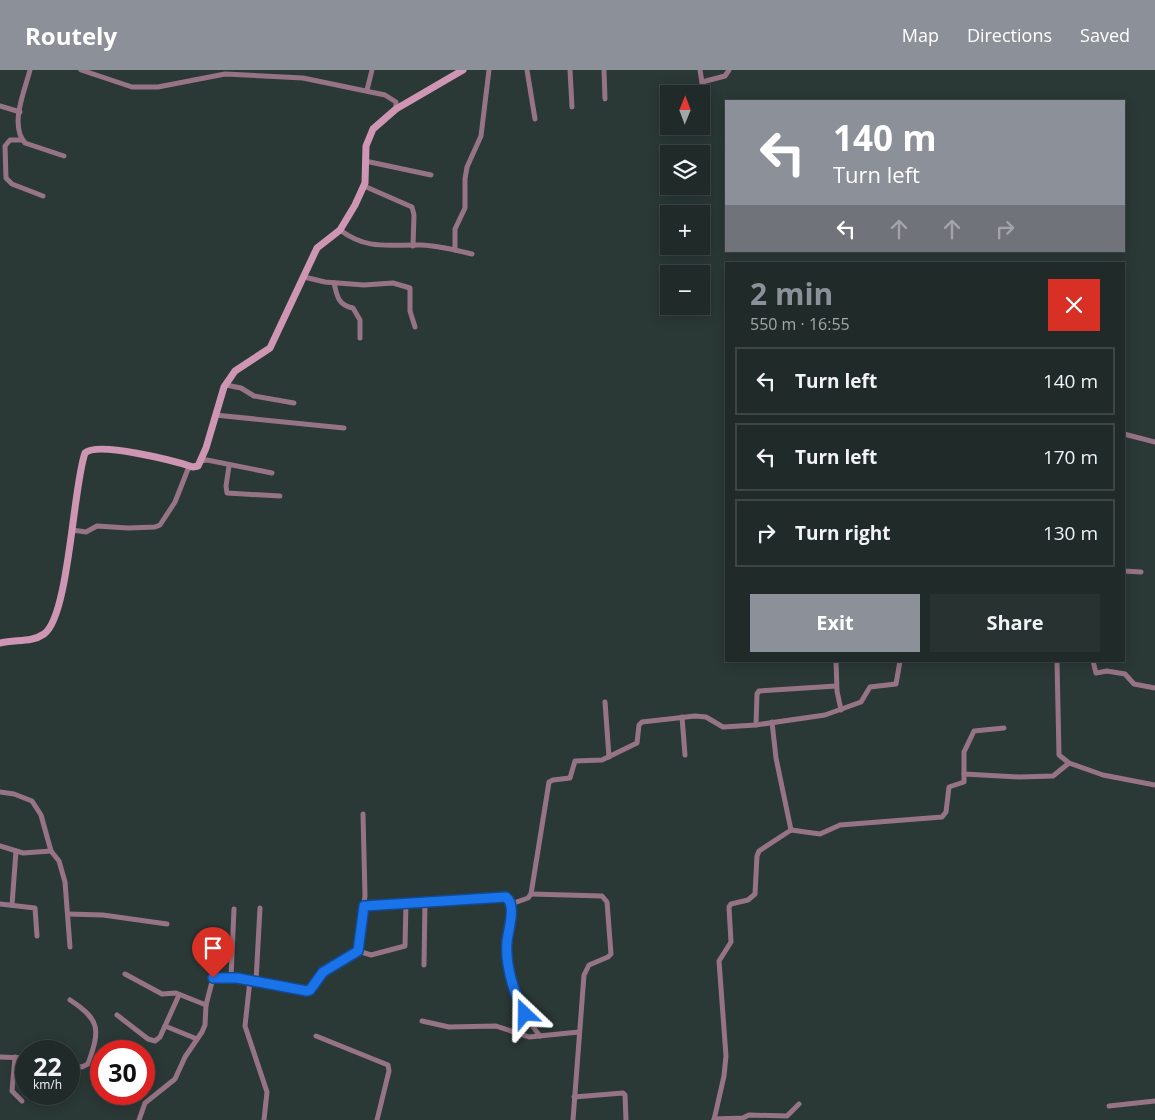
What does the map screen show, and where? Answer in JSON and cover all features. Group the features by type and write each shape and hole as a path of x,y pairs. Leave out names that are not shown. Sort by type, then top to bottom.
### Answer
{"street":[{"path":"22,140 18,132 20,112 30,70"},
{"path":"81,70 101,73 132,87 158,87 225,74 303,78 385,95 396,102 396,109"},
{"path":"367,90 372,70"},
{"path":"201,461 226,385 235,371 270,348 317,248 340,230 364,186 366,146 372,129 396,109 448,74 463,70"},
{"path":"456,250 455,229 465,208 467,167 481,136 489,70"},
{"path":"527,70 535,119"},
{"path":"570,70 572,107"},
{"path":"604,70 605,99"},
{"path":"700,70 702,85"},
{"path":"702,82 725,76 729,70"},
{"path":"0,106 20,112"},
{"path":"42,196 12,184 6,178 6,146 10,140 22,140 32,146 64,156"},
{"path":"365,161 431,175"},
{"path":"364,186 412,207 414,215 413,246"},
{"path":"340,230 351,238 369,245 413,246 456,250 472,254"},
{"path":"304,277 364,285 393,283 410,288 410,311 415,327"},
{"path":"334,282 343,306 353,308 359,316 360,338"},
{"path":"226,385 241,388 254,396 294,403"},
{"path":"215,415 344,428"},
{"path":"1125,434 1155,442"},
{"path":"0,643 40,637 52,626 72,530 83,456 87,450 97,448 164,459 193,467"},
{"path":"72,530 86,532 97,526 128,528 155,527 160,525 175,502 188,469 201,461 207,460 229,466 246,467 272,473"},
{"path":"229,466 226,486 227,493 280,496"},
{"path":"1125,570 1141,572"},
{"path":"836,662 836,686 841,710"},
{"path":"510,904 528,898 531,894 549,782 570,778 576,761 602,760 638,741 640,723 682,717 706,717 723,727 756,725 816,717 841,710 861,702 870,687 896,684 900,662"},
{"path":"1058,662 1059,755 1069,763 1103,775 1155,785"},
{"path":"1093,662 1096,673 1125,674 1134,684 1155,688"},
{"path":"756,725 757,694 759,691 836,686"},
{"path":"605,702 609,757"},
{"path":"682,717 685,755"},
{"path":"772,722 776,758 791,830"},
{"path":"799,1104 786,1116 749,1115 743,1118 714,1119 724,1076 726,1056 720,961 731,942 729,908 731,904 752,898 756,890 756,861 759,851 791,830 820,834 836,826 942,817 946,812 949,787 964,782 964,752 974,731 1004,728"},
{"path":"964,774 1020,777 1053,776 1069,763"},
{"path":"0,792 24,797 37,806 51,851 62,868 70,947"},
{"path":"358,951 364,906 363,814"},
{"path":"0,846 36,854 51,851"},
{"path":"12,905 16,851"},
{"path":"531,894 602,896 607,902 611,954 608,957 594,961 586,969 579,1032 573,1120"},
{"path":"364,906 493,896 506,897 510,904 506,942 508,960 519,1004 538,1032"},
{"path":"424,965 425,901"},
{"path":"358,951 371,956 404,946 406,903"},
{"path":"0,904 36,908 37,936"},
{"path":"260,908 253,980 245,1026 267,1092 264,1120"},
{"path":"230,977 234,909"},
{"path":"68,914 112,916 167,924"},
{"path":"139,1120 146,1103 175,1079 185,1057 205,1025 206,1005 213,978 230,977 253,980 307,991 310,990 323,972 358,951"},
{"path":"125,974 162,994 179,995 206,1005"},
{"path":"118,1015 152,1041 157,1040 179,995"},
{"path":"70,1000 82,1008 94,1020 97,1027 88,1064 80,1067"},
{"path":"422,1021 450,1027 496,1026 522,1036 538,1032 579,1032"},
{"path":"165,1026 197,1039"},
{"path":"316,1036 388,1065 389,1071 377,1120"},
{"path":"0,1057 15,1057 12,1091 15,1094"},
{"path":"574,1096 622,1093 625,1097 626,1120"},
{"path":"1109,1106 1155,1102"}],"route":[{"path":"213,978 216,976 256,980 284,988 307,991 310,990 323,972 358,951 361,944 364,906 493,896 506,897 510,901 510,913 506,950 516,996 525,1014"}]}
